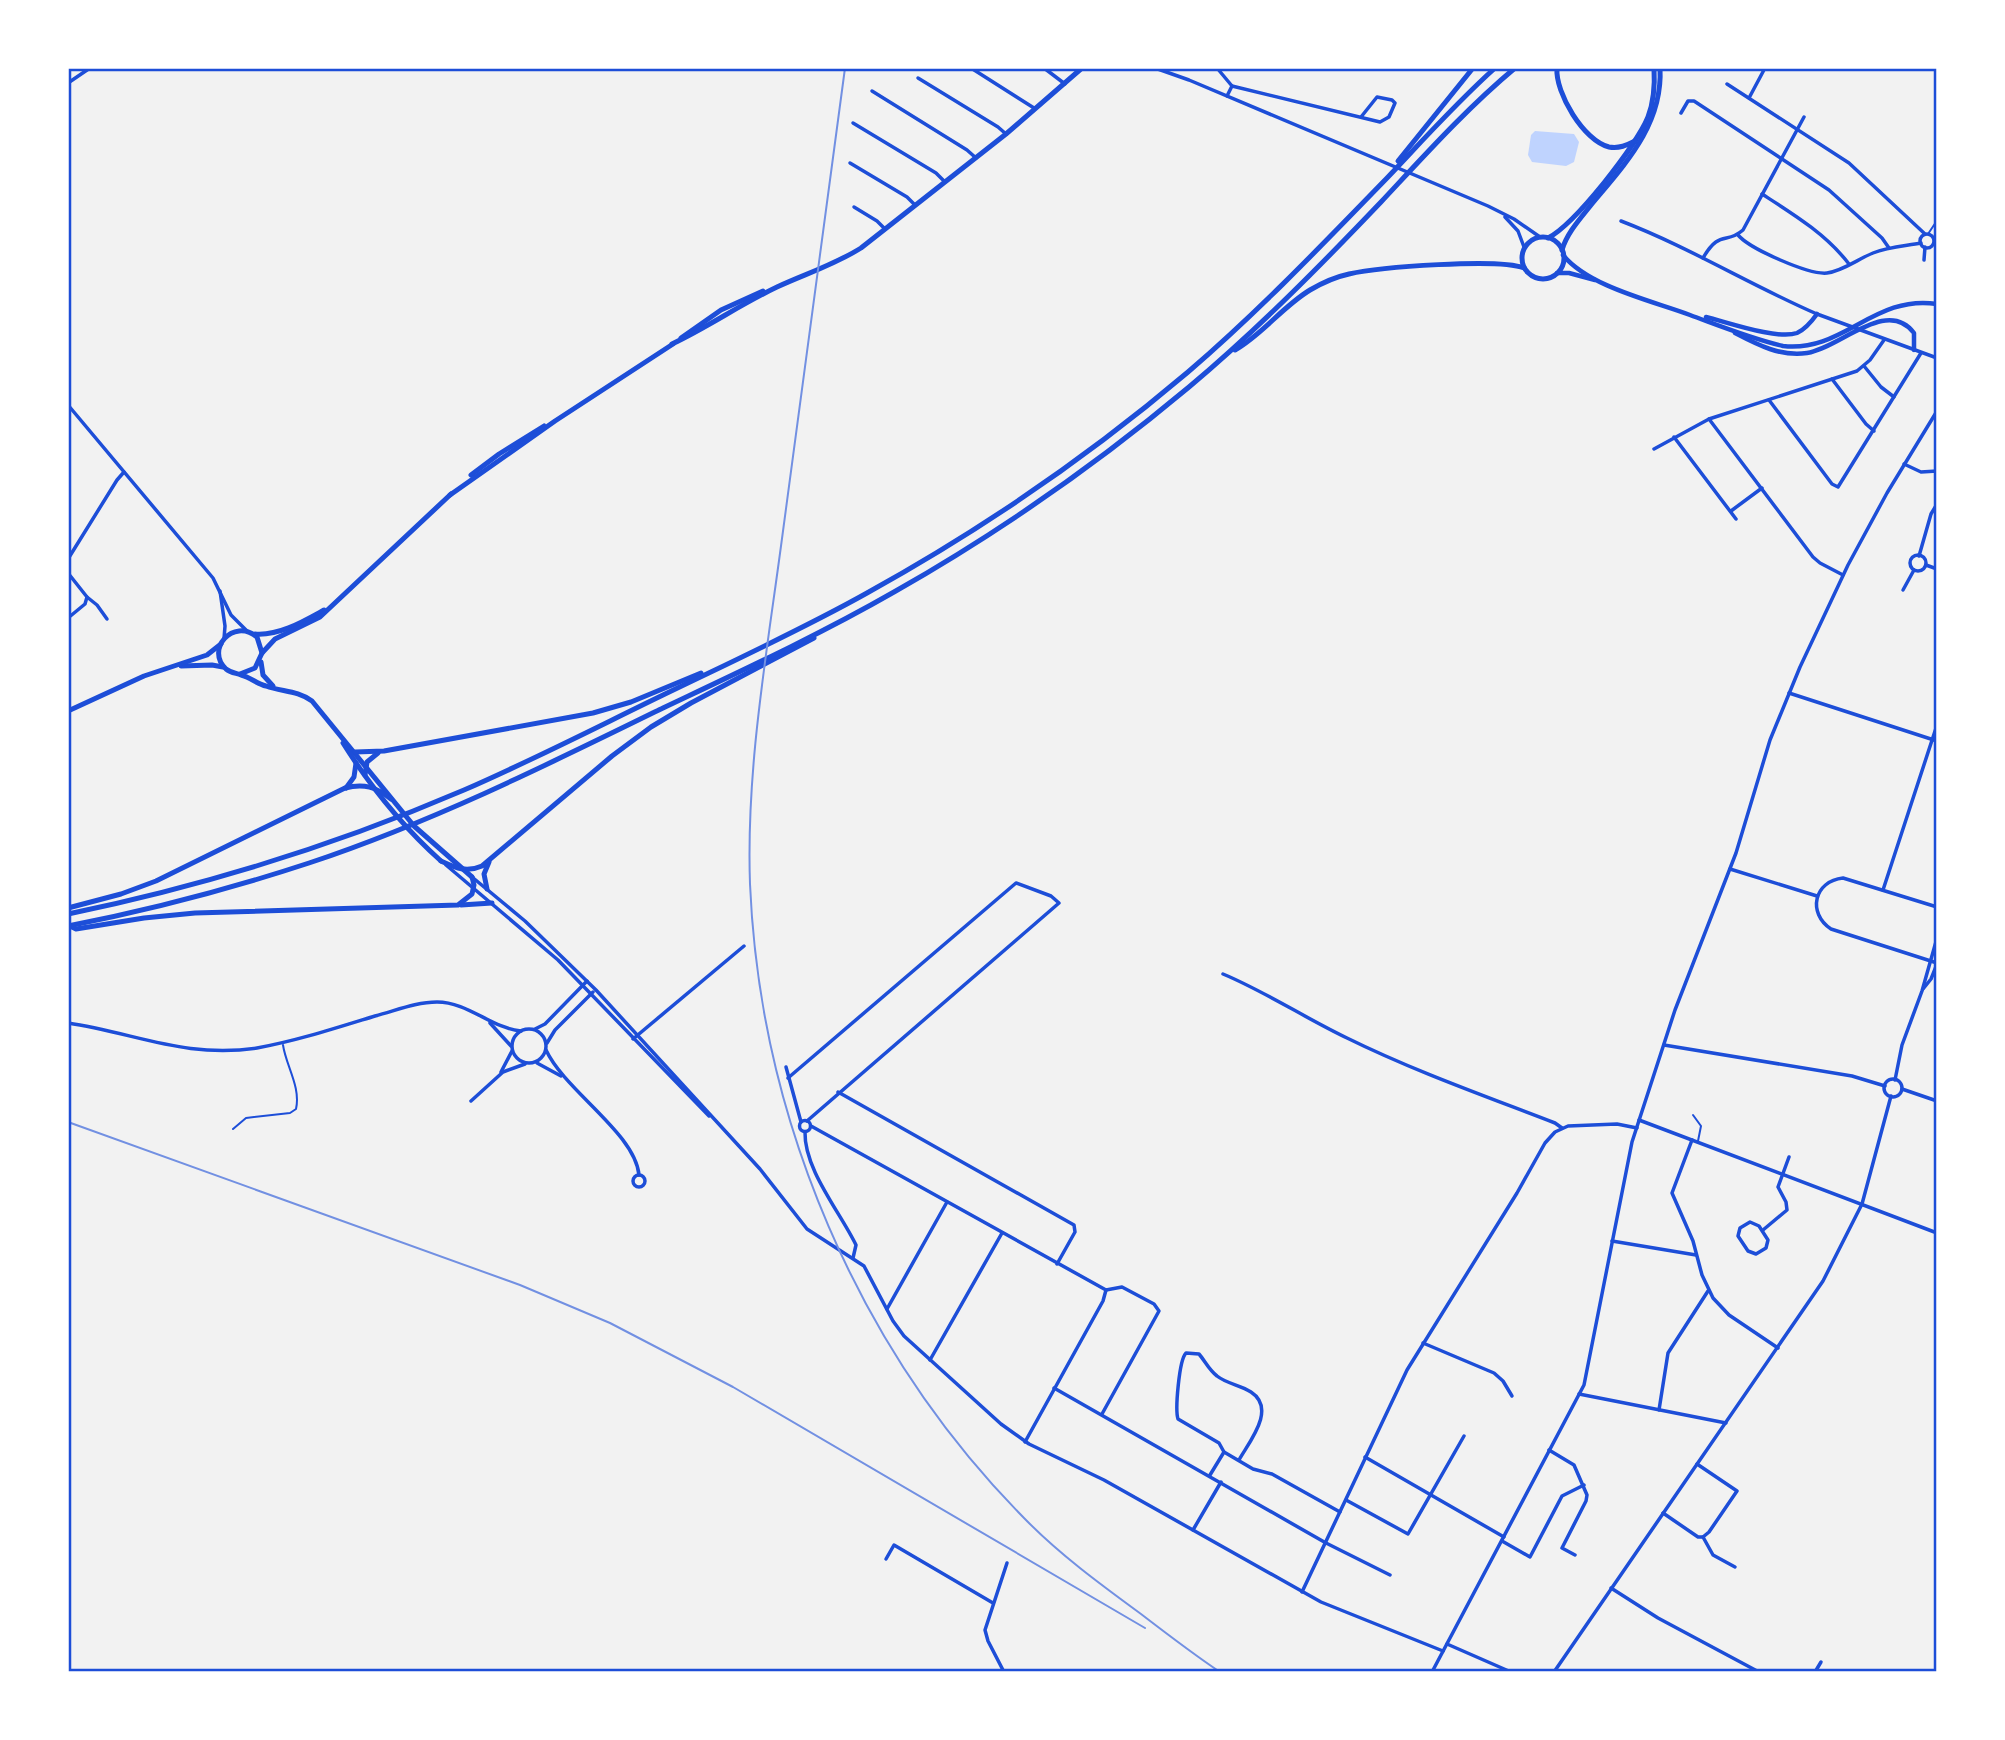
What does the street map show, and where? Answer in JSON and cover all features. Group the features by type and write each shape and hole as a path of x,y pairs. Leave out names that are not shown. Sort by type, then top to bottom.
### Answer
{"main road":[{"path":"262,653 273,640 313,622 336,603 450,495 555,421 673,344 727,312 779,286 831,265 860,248 1006,134 1082,68"},
{"path":"1386,178 1473,68"},
{"path":"68,914 216,879 290,857 384,823 513,768 879,587 1034,490 1178,380 1289,279 1457,103 1495,68"},
{"path":"69,926 227,888 310,862 427,818 750,669 934,569 1030,508 1130,435 1226,355 1312,274 1472,107 1515,68"},
{"path":"1558,68 1560,92 1594,139 1615,147 1635,141"},
{"path":"1548,238 1572,219 1635,141 1650,108 1655,84 1654,68"},
{"path":"1226,355 1243,345 1303,294 1334,278 1373,271 1486,264 1507,264 1524,268 1540,279 1557,273 1562,266 1563,253 1572,230 1649,129 1658,98 1660,68"},
{"path":"1524,268 1524,247 1532,240 1548,238 1558,243 1576,267 1605,283"},
{"path":"1557,273 1605,283 1776,344 1802,347 1830,339 1898,305 1916,302 1937,304"},
{"path":"1684,312 1750,329 1790,335 1804,329 1817,314"},
{"path":"1722,326 1770,349 1802,353 1827,348 1874,323 1893,319 1912,330 1914,350"},
{"path":"68,711 111,690 207,655 236,631 264,635 284,629 336,603"},
{"path":"251,633 260,641 263,675 275,688"},
{"path":"222,641 219,656 226,668"},
{"path":"355,752 384,751 593,713 639,698 752,652"},
{"path":"240,674 253,670 261,661"},
{"path":"174,666 212,664 266,687 296,692 309,699 391,799 426,837 472,877 474,888 470,898 458,905"},
{"path":"338,734 356,763 406,827 441,861 463,870 476,869 636,738 750,669"},
{"path":"365,775 366,766 373,756 384,751"},
{"path":"345,789 354,777 356,763"},
{"path":"68,908 121,894 156,881 345,789 361,785 374,787 391,799"},
{"path":"487,889 484,874 490,860"},
{"path":"69,926 76,929 195,913 492,903"}],"street":[{"path":"68,83 90,68"},
{"path":"971,68 1035,109"},
{"path":"1045,68 1065,84"},
{"path":"1155,68 1442,187 1501,213 1540,237"},
{"path":"1217,68 1232,86 1361,117 1384,121 1395,108 1395,103 1377,97 1361,117"},
{"path":"1749,98 1763,69"},
{"path":"918,78 1006,134"},
{"path":"1727,84 1856,169 1933,237 1935,243 1930,247 1923,245 1889,248 1832,272 1817,272 1777,259 1738,235"},
{"path":"1227,96 1232,86"},
{"path":"872,91 976,158"},
{"path":"1681,113 1688,101 1694,101 1833,193 1882,238 1889,248"},
{"path":"1703,258 1716,241 1738,235 1743,230 1804,117"},
{"path":"853,123 936,173 945,182"},
{"path":"850,163 907,197 915,205"},
{"path":"1762,194 1809,225 1849,264"},
{"path":"854,207 885,229"},
{"path":"1501,213 1516,228 1524,247"},
{"path":"1621,220 1665,238 1770,294 1884,340 1937,358"},
{"path":"1924,260 1921,238 1927,234"},
{"path":"1654,449 1709,419 1864,366 1884,340"},
{"path":"1769,400 1837,487 1842,484 1921,353"},
{"path":"1864,366 1881,387 1894,397"},
{"path":"1832,379 1874,431"},
{"path":"68,405 219,586 233,617 251,633"},
{"path":"1432,1672 1579,1394 1589,1366 1612,1241 1639,1120 1730,869 1766,750 1843,575 1904,464 1936,413"},
{"path":"1709,419 1816,559 1843,575"},
{"path":"1674,436 1736,519"},
{"path":"1904,464 1921,472 1937,471"},
{"path":"68,559 124,472"},
{"path":"1731,512 1762,488"},
{"path":"1919,556 1937,504"},
{"path":"1919,556 1925,560 1926,565"},
{"path":"1903,590 1914,570 1911,562 1914,557 1919,556"},
{"path":"1926,565 1937,569"},
{"path":"1914,570 1922,570 1926,565"},
{"path":"68,573 107,619"},
{"path":"219,586 225,626 222,641"},
{"path":"68,618 85,604 88,597"},
{"path":"1789,693 1934,740"},
{"path":"1883,890 1937,725"},
{"path":"441,861 532,936 635,1037 765,1175 807,1229 853,1258 870,1273 901,1332 1001,1424 1025,1441 1097,1476 1334,1608 1445,1648 1455,1647 1511,1672"},
{"path":"1730,869 1816,897"},
{"path":"472,877 525,921 587,981 635,1037"},
{"path":"1922,991 1937,964 1828,927 1818,916 1816,897 1826,883 1839,878 1850,879 1937,907"},
{"path":"788,1078 1016,883 1049,895 1059,903 807,1121 801,1122"},
{"path":"1895,1080 1902,1045 1922,991 1937,938"},
{"path":"635,1037 744,946"},
{"path":"1223,974 1247,984 1349,1040 1562,1128"},
{"path":"68,1023 102,1028 158,1044 193,1050 239,1050 282,1042 430,1002 453,1004 510,1030 521,1031 533,1030 545,1024 587,981"},
{"path":"535,1063 542,1058 555,1030 596,990"},
{"path":"486,1020 512,1048 519,1060 527,1063"},
{"path":"533,1030 543,1036 546,1047 565,1079 623,1141 635,1159 639,1175"},
{"path":"498,1076 512,1048 514,1037 521,1031"},
{"path":"1664,1045 1852,1076 1885,1086"},
{"path":"471,1101 498,1076 527,1063 547,1067 565,1079"},
{"path":"786,1067 801,1122 800,1128 805,1132 808,1153 856,1245 853,1258"},
{"path":"1889,1080 1900,1082 1902,1089 1898,1096 1891,1097 1885,1086 1889,1080"},
{"path":"1902,1089 1937,1101"},
{"path":"838,1092 1074,1225 1075,1233 1057,1264"},
{"path":"1554,1672 1825,1277 1861,1204 1891,1097"},
{"path":"1639,1120 1937,1233"},
{"path":"807,1121 811,1126 1106,1290 1122,1287 1154,1304 1159,1311 1102,1414"},
{"path":"1302,1592 1399,1385 1517,1193 1542,1147 1562,1128 1572,1125 1617,1124 1637,1128"},
{"path":"805,1132 811,1126"},
{"path":"1692,1140 1672,1193 1693,1241 1708,1290 1726,1312 1778,1348"},
{"path":"1763,1230 1787,1210 1786,1202 1778,1190 1789,1157"},
{"path":"887,1309 947,1202"},
{"path":"1752,1223 1763,1230 1768,1240 1766,1248 1759,1254 1750,1253 1739,1239 1740,1228 1752,1223"},
{"path":"930,1360 1002,1233"},
{"path":"1612,1241 1697,1255"},
{"path":"1025,1441 1106,1290"},
{"path":"1659,1410 1668,1353 1708,1290"},
{"path":"1423,1343 1494,1373 1503,1381 1512,1396"},
{"path":"1239,1460 1261,1419 1261,1404 1252,1393 1217,1376 1199,1354 1189,1353 1183,1356 1179,1367 1176,1417 1180,1421 1219,1443 1224,1452 1253,1469 1272,1474 1340,1512"},
{"path":"1054,1388 1326,1543 1390,1575"},
{"path":"1579,1394 1726,1423"},
{"path":"1346,1500 1408,1534 1464,1436"},
{"path":"1549,1450 1574,1465 1584,1485 1587,1499 1562,1548 1575,1555"},
{"path":"1210,1475 1224,1452"},
{"path":"1365,1457 1530,1557 1562,1496 1584,1485"},
{"path":"1697,1464 1737,1491 1703,1537"},
{"path":"1193,1530 1221,1482"},
{"path":"1663,1513 1696,1536 1703,1537"},
{"path":"1703,1537 1713,1555 1735,1567"},
{"path":"886,1559 894,1545 993,1603"},
{"path":"1004,1672 986,1633 1007,1563"},
{"path":"1611,1588 1658,1618 1759,1672"},
{"path":"1815,1672 1821,1661"}],"lane":[{"path":"1927,234 1936,222"},
{"path":"233,1129 246,1118 290,1113 296,1109 293,1077 284,1056 282,1042"},
{"path":"1693,1115 1702,1129 1698,1142"}],"water":[{"path":"1535,131 1574,134 1579,142 1574,162 1566,166 1532,162 1528,155 1531,135"}],"railway":[{"path":"845,68 754,757 750,884 758,972 774,1059 797,1144 828,1226 867,1306 913,1381 965,1452 1037,1531 1095,1580 1220,1672"},
{"path":"68,1122 520,1285 610,1323 733,1387 1145,1628"}]}
